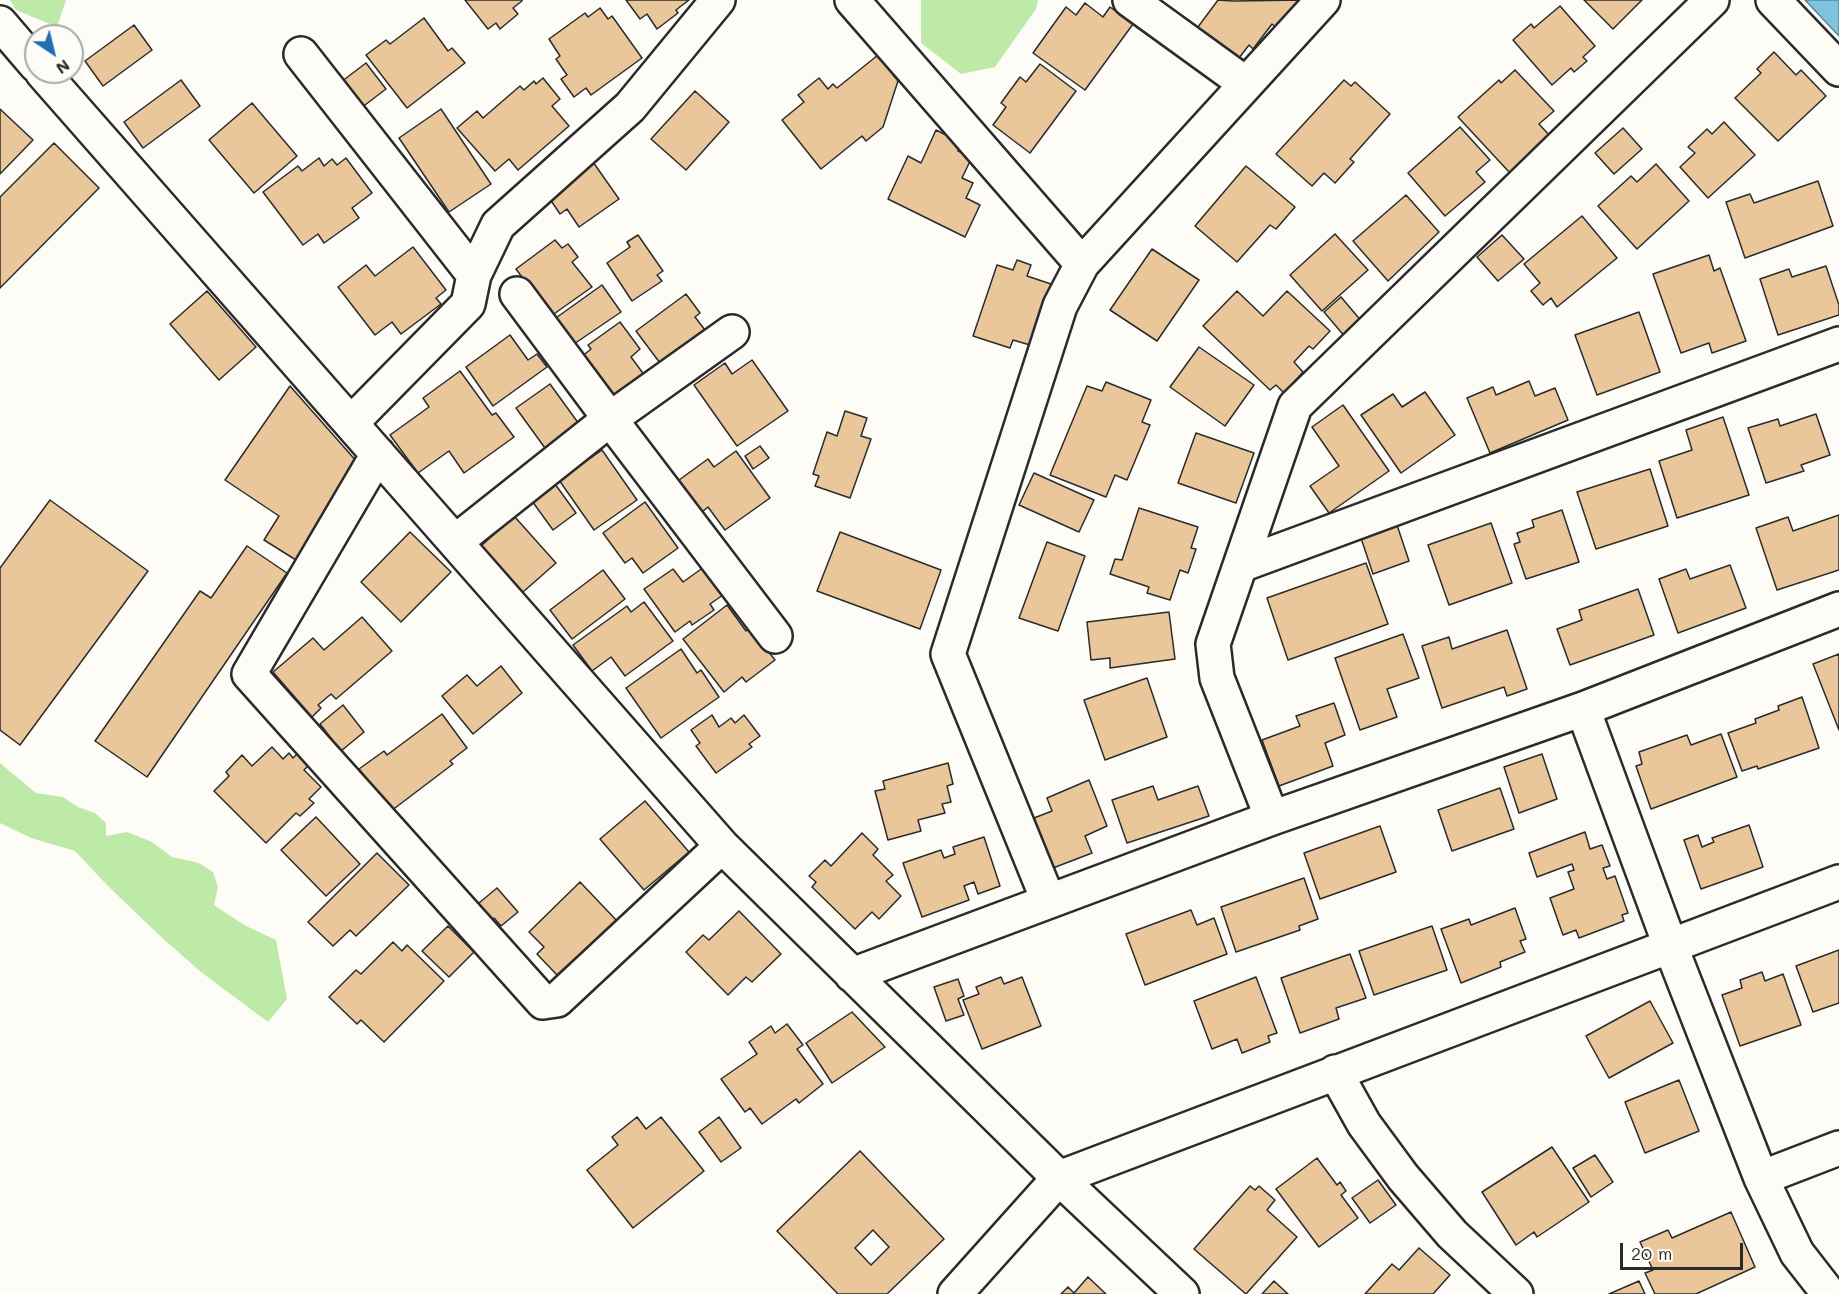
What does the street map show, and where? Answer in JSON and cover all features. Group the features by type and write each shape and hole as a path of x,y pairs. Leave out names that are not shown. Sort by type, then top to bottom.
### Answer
{"street":[{"path":"351,423 468,304 474,274 498,225 630,106 718,0"},
{"path":"852,0 1082,264"},
{"path":"1130,0 1246,84"},
{"path":"1048,900 948,654 1060,306 1082,264 1323,0"},
{"path":"1272,818 1217,678 1213,644 1295,406 1712,0"},
{"path":"1773,0 1839,69"},
{"path":"4,37 24,54"},
{"path":"301,54 474,274"},
{"path":"53,84 722,846 1059,1178 1182,1294"},
{"path":"518,294 775,636"},
{"path":"455,542 610,419 732,332"},
{"path":"1241,565 1839,344"},
{"path":"378,454 249,674 543,1002 557,1000 722,846"},
{"path":"852,975 1272,818 1583,709 1839,609"},
{"path":"1583,709 1670,945 1761,1178 1797,1253 1829,1294"},
{"path":"954,1294 1059,1178 1839,882"},
{"path":"1335,1072 1364,1124 1403,1177 1452,1234 1516,1294"},
{"path":"1761,1178 1839,1148"}],"green space":[{"path":"10,0 66,0 58,24 50,24 16,10"},
{"path":"921,0 1038,0 1036,9 995,67 961,74 921,43"},
{"path":"0,763 36,793 63,797 78,807 95,813 106,823 106,836 127,832 152,842 172,857 199,863 213,872 218,887 214,905 244,925 276,940 287,999 268,1022 201,972 159,935 75,851 31,838 0,823"}],"water":[{"path":"1805,0 1839,0 1839,36"}],"building":[{"path":"465,0 522,1 513,8 518,14 500,29 496,23 488,29"},
{"path":"626,0 689,0 676,10 678,13 657,29 647,14 640,19"},
{"path":"1218,0 1305,0 1281,32 1272,24 1253,49 1249,45 1236,62 1195,31"},
{"path":"1584,0 1642,0 1613,29"},
{"path":"1085,3 1103,17 1110,7 1133,24 1085,90 1033,53 1066,7 1076,15"},
{"path":"1560,6 1595,46 1583,57 1587,61 1574,72 1571,68 1552,85 1513,40 1531,24 1534,28"},
{"path":"600,8 608,19 612,16 642,58 591,95 586,88 574,97 561,79 567,75 556,59 560,56 549,39 585,13 588,17"},
{"path":"424,18 448,51 452,48 465,63 407,108 366,55 386,40 390,44"},
{"path":"134,25 152,50 103,86 85,61"},
{"path":"1774,52 1796,75 1801,70 1826,96 1778,141 1735,98 1761,73 1757,69"},
{"path":"878,55 898,81 883,127 866,141 862,136 821,169 782,120 804,102 798,95 819,78 828,89 833,84 837,88"},
{"path":"366,63 386,89 361,108 341,82"},
{"path":"1040,64 1076,91 1030,153 993,125 1006,107 1001,103 1020,77 1026,82"},
{"path":"1515,70 1554,111 1539,124 1550,136 1510,173 1458,117 1499,80 1501,83"},
{"path":"543,78 560,99 552,106 569,126 518,170 509,159 495,171 457,128 477,111 483,118 520,86 524,90 534,81 536,84"},
{"path":"181,80 200,106 143,148 124,122"},
{"path":"1344,80 1351,86 1355,82 1390,114 1350,159 1354,162 1335,183 1324,173 1312,186 1276,154"},
{"path":"695,91 729,122 686,170 651,139"},
{"path":"252,103 297,156 254,193 209,140"},
{"path":"0,109 33,140 0,174"},
{"path":"441,109 491,184 449,212 399,138"},
{"path":"1724,122 1755,155 1708,198 1680,167 1695,153 1688,147 1707,129 1712,134"},
{"path":"1460,127 1490,160 1476,172 1485,182 1445,216 1408,173"},
{"path":"1623,128 1642,149 1614,174 1595,153"},
{"path":"936,130 962,143 958,151 972,157 962,178 973,183 966,198 980,205 965,237 888,199 908,156 921,163"},
{"path":"54,143 99,188 0,288 0,197"},
{"path":"319,158 324,166 332,159 337,165 346,158 372,193 352,208 359,218 324,243 318,234 303,245 263,192 298,166 302,171"},
{"path":"593,162 619,199 579,227 567,209 560,214 550,199 556,195 553,190"},
{"path":"1656,164 1689,201 1637,249 1598,206 1631,176 1637,182"},
{"path":"1246,166 1295,207 1276,229 1270,225 1237,262 1195,226"},
{"path":"1818,181 1833,226 1745,258 1726,202 1750,194 1754,203"},
{"path":"1406,195 1439,232 1388,281 1353,241"},
{"path":"1582,216 1617,258 1557,307 1551,298 1543,305 1531,291 1540,283 1524,264"},
{"path":"1335,234 1368,270 1322,311 1290,275"},
{"path":"638,235 663,271 657,275 662,281 632,301 607,263 630,247 627,242"},
{"path":"1502,235 1524,259 1498,281 1477,257"},
{"path":"555,240 562,248 568,244 578,257 572,262 592,287 551,316 516,269"},
{"path":"413,247 446,290 436,298 441,304 401,334 392,322 375,335 338,287 366,265 375,276"},
{"path":"1152,249 1199,280 1157,341 1110,310"},
{"path":"1709,255 1714,271 1720,268 1746,341 1712,353 1709,343 1681,353 1653,274"},
{"path":"1017,260 1031,265 1027,276 1051,284 1030,345 1013,340 1010,348 973,336 997,265 1013,270"},
{"path":"1826,266 1839,305 1839,315 1778,335 1760,279 1789,269 1792,277"},
{"path":"602,285 621,312 571,346 553,320"},
{"path":"207,291 256,347 219,380 170,324"},
{"path":"1237,291 1263,316 1287,291 1330,331 1313,349 1309,346 1294,362 1303,372 1284,393 1276,385 1270,390 1203,326"},
{"path":"686,294 700,313 695,317 708,334 663,367 636,331"},
{"path":"1341,297 1363,323 1346,338 1324,312"},
{"path":"1639,312 1660,372 1597,395 1575,335"},
{"path":"620,322 640,349 631,357 645,376 611,401 580,358 591,349 588,345"},
{"path":"510,335 528,360 537,354 547,367 493,406 466,367"},
{"path":"1199,347 1254,385 1225,426 1170,387"},
{"path":"752,360 788,411 737,446 694,385 725,363 732,374"},
{"path":"460,371 492,415 496,413 514,437 464,473 449,451 418,473 390,435 429,407 423,398"},
{"path":"1529,381 1535,396 1555,388 1568,420 1490,453 1467,398 1493,387 1496,395"},
{"path":"1106,382 1151,400 1142,422 1150,425 1127,480 1115,475 1106,497 1050,475 1087,386 1102,391"},
{"path":"550,384 579,424 545,448 516,408"},
{"path":"290,386 358,463 296,560 264,540 279,516 225,480"},
{"path":"1425,392 1455,435 1401,473 1361,415 1393,394 1402,407"},
{"path":"1343,405 1389,471 1329,513 1310,486 1339,466 1312,427"},
{"path":"845,411 867,418 861,436 871,439 850,498 815,486 819,476 813,474 827,432 837,436"},
{"path":"1816,414 1830,455 1801,465 1804,471 1766,483 1748,428 1778,419 1780,426"},
{"path":"1723,417 1749,495 1677,518 1659,461 1692,450 1686,430"},
{"path":"1196,433 1254,453 1236,503 1178,483"},
{"path":"760,446 769,458 753,469 745,456"},
{"path":"602,450 637,500 594,530 559,480"},
{"path":"736,451 770,498 725,530 708,507 702,512 679,480 708,459 714,467"},
{"path":"1650,469 1668,526 1596,549 1577,492"},
{"path":"1034,473 1094,500 1079,532 1019,505"},
{"path":"555,484 576,513 553,530 532,501"},
{"path":"50,500 148,571 20,745 0,730 0,568"},
{"path":"645,502 678,548 643,573 632,558 625,563 603,533"},
{"path":"1139,508 1198,527 1191,548 1196,549 1188,573 1180,570 1170,600 1147,593 1149,587 1110,574 1115,559 1122,560"},
{"path":"1562,510 1579,562 1526,579 1514,544 1520,542 1517,533 1534,527 1532,520"},
{"path":"1839,515 1839,570 1777,590 1756,528 1788,517 1793,531"},
{"path":"514,516 556,563 523,592 481,546"},
{"path":"1491,523 1512,583 1449,605 1428,545"},
{"path":"1397,525 1409,561 1373,574 1361,538"},
{"path":"410,532 451,572 401,622 361,582"},
{"path":"840,532 941,570 920,629 817,591"},
{"path":"1047,542 1085,556 1058,631 1019,618"},
{"path":"247,546 287,573 147,777 95,741 200,591 211,598"},
{"path":"1366,563 1388,624 1288,660 1267,598"},
{"path":"1730,565 1746,608 1678,633 1659,579 1686,569 1690,579"},
{"path":"704,567 723,595 710,604 714,610 692,625 690,621 675,632 644,589 673,569 683,582"},
{"path":"603,570 625,599 572,639 550,610"},
{"path":"1638,589 1654,635 1570,665 1557,629 1582,620 1579,610"},
{"path":"644,602 673,641 625,676 611,657 592,671 573,645 627,606 631,612"},
{"path":"727,605 746,631 750,628 775,660 746,682 742,677 724,692 683,639"},
{"path":"1169,612 1175,659 1110,668 1110,658 1091,660 1087,622"},
{"path":"362,617 392,651 336,699 331,694 318,705 321,708 312,717 273,672 313,638 324,650"},
{"path":"1507,630 1527,689 1507,696 1504,687 1442,708 1422,646 1449,637 1452,649"},
{"path":"1403,634 1419,678 1387,689 1397,717 1360,730 1335,658"},
{"path":"681,649 697,673 701,670 719,697 661,738 626,688"},
{"path":"1839,654 1839,730 1813,664"},
{"path":"501,666 522,693 473,734 442,696 467,675 477,686"},
{"path":"1147,678 1167,737 1105,760 1084,700"},
{"path":"1802,697 1819,748 1758,769 1757,766 1742,771 1728,733 1756,723 1755,719 1779,710 1778,706"},
{"path":"1334,703 1345,735 1325,743 1333,766 1279,786 1262,740 1300,726 1296,716"},
{"path":"343,705 364,732 341,751 320,724"},
{"path":"442,714 467,748 450,761 453,764 391,811 359,769 384,751 387,755"},
{"path":"712,715 719,727 731,718 735,723 744,715 760,736 749,744 752,747 716,773 696,746 700,743 691,730"},
{"path":"1721,734 1737,777 1651,809 1636,766 1642,764 1639,752 1687,735 1691,745"},
{"path":"272,747 283,759 289,753 293,758 297,754 309,765 304,770 321,787 309,799 314,803 300,816 296,813 266,843 214,791 229,776 226,772 242,755 252,766"},
{"path":"1542,754 1557,799 1519,813 1504,767"},
{"path":"948,763 953,784 947,786 951,802 942,804 945,813 918,820 921,831 888,840 875,791 885,789 883,781"},
{"path":"1089,780 1107,826 1085,836 1092,853 1053,868 1034,818 1052,811 1047,798"},
{"path":"1153,786 1158,800 1198,786 1209,816 1127,843 1112,800"},
{"path":"1500,788 1514,829 1452,851 1438,810"},
{"path":"645,801 689,852 644,890 600,839"},
{"path":"316,817 360,864 326,896 281,850"},
{"path":"1749,825 1763,867 1701,889 1684,840 1698,835 1702,847 1714,842 1712,838"},
{"path":"1380,826 1396,872 1320,899 1304,853"},
{"path":"1585,832 1590,849 1602,845 1610,866 1603,868 1607,879 1615,876 1628,913 1622,915 1624,921 1579,938 1576,930 1563,935 1550,898 1574,889 1568,872 1574,870 1572,864 1537,877 1529,853"},
{"path":"862,833 878,849 873,855 893,875 886,881 901,896 879,919 872,912 855,929 812,887 816,882 809,876 825,860 831,866"},
{"path":"984,837 1000,886 978,894 974,882 964,886 969,900 922,917 903,863 941,850 944,858 955,854 953,847"},
{"path":"377,853 409,885 356,936 350,930 333,946 308,922"},
{"path":"1304,878 1318,919 1299,926 1300,930 1236,952 1221,907"},
{"path":"580,882 619,923 575,974 567,966 557,975 537,954 544,947 529,932"},
{"path":"497,888 518,912 501,926 494,918 487,924 473,908"},
{"path":"1515,908 1526,939 1520,941 1525,952 1500,962 1501,967 1461,983 1441,929 1469,919 1471,925"},
{"path":"1191,910 1197,925 1214,918 1227,954 1145,985 1126,934"},
{"path":"739,911 781,954 752,982 746,977 728,995 686,952 703,935 709,940"},
{"path":"448,926 474,952 449,977 422,951"},
{"path":"1432,926 1447,970 1374,995 1359,951"},
{"path":"393,942 402,951 407,945 444,981 384,1042 361,1020 357,1024 329,997 356,970 361,974"},
{"path":"1839,950 1839,1003 1813,1012 1796,966"},
{"path":"1350,954 1366,998 1336,1008 1339,1019 1300,1033 1281,978"},
{"path":"1762,972 1765,981 1783,974 1801,1025 1740,1046 1722,995 1742,988 1740,980"},
{"path":"1001,977 1004,984 1022,977 1041,1026 982,1049 963,1000 979,994 976,987"},
{"path":"1256,977 1277,1033 1268,1036 1270,1042 1242,1053 1237,1039 1212,1049 1194,1001"},
{"path":"958,979 964,996 958,999 964,1015 946,1021 934,987"},
{"path":"1650,1001 1673,1043 1609,1078 1586,1036"},
{"path":"852,1012 885,1047 832,1083 806,1043"},
{"path":"787,1024 803,1045 797,1049 823,1084 799,1103 796,1099 762,1124 750,1108 745,1112 721,1079 757,1054 749,1042 771,1026 775,1033"},
{"path":"1679,1080 1699,1131 1645,1153 1625,1102"},
{"path":"637,1117 646,1129 661,1117 704,1171 633,1228 587,1170 618,1145 612,1137"},
{"path":"719,1117 741,1148 721,1162 699,1132"},
{"path":"1552,1147 1589,1202 1537,1237 1534,1232 1516,1245 1482,1192"},
{"path":"860,1151 944,1239 887,1294 838,1294 777,1231","holes":["873,1230 889,1247 871,1265 855,1248"]},
{"path":"1595,1155 1613,1182 1591,1197 1573,1168"},
{"path":"1317,1158 1337,1185 1340,1182 1346,1191 1341,1195 1358,1218 1319,1247 1276,1189"},
{"path":"1378,1180 1396,1205 1370,1223 1352,1198"},
{"path":"1250,1186 1255,1190 1259,1186 1275,1200 1267,1210 1297,1237 1246,1294 1194,1249"},
{"path":"1731,1212 1755,1267 1696,1294 1655,1294 1645,1273 1653,1270 1640,1242 1668,1230 1672,1238"},
{"path":"1419,1248 1450,1275 1433,1294 1365,1294 1392,1264 1399,1270"},
{"path":"1088,1277 1106,1294 1061,1294 1068,1287 1074,1293"},
{"path":"1274,1281 1288,1294 1262,1294"},
{"path":"1639,1281 1645,1294 1609,1294"}]}
